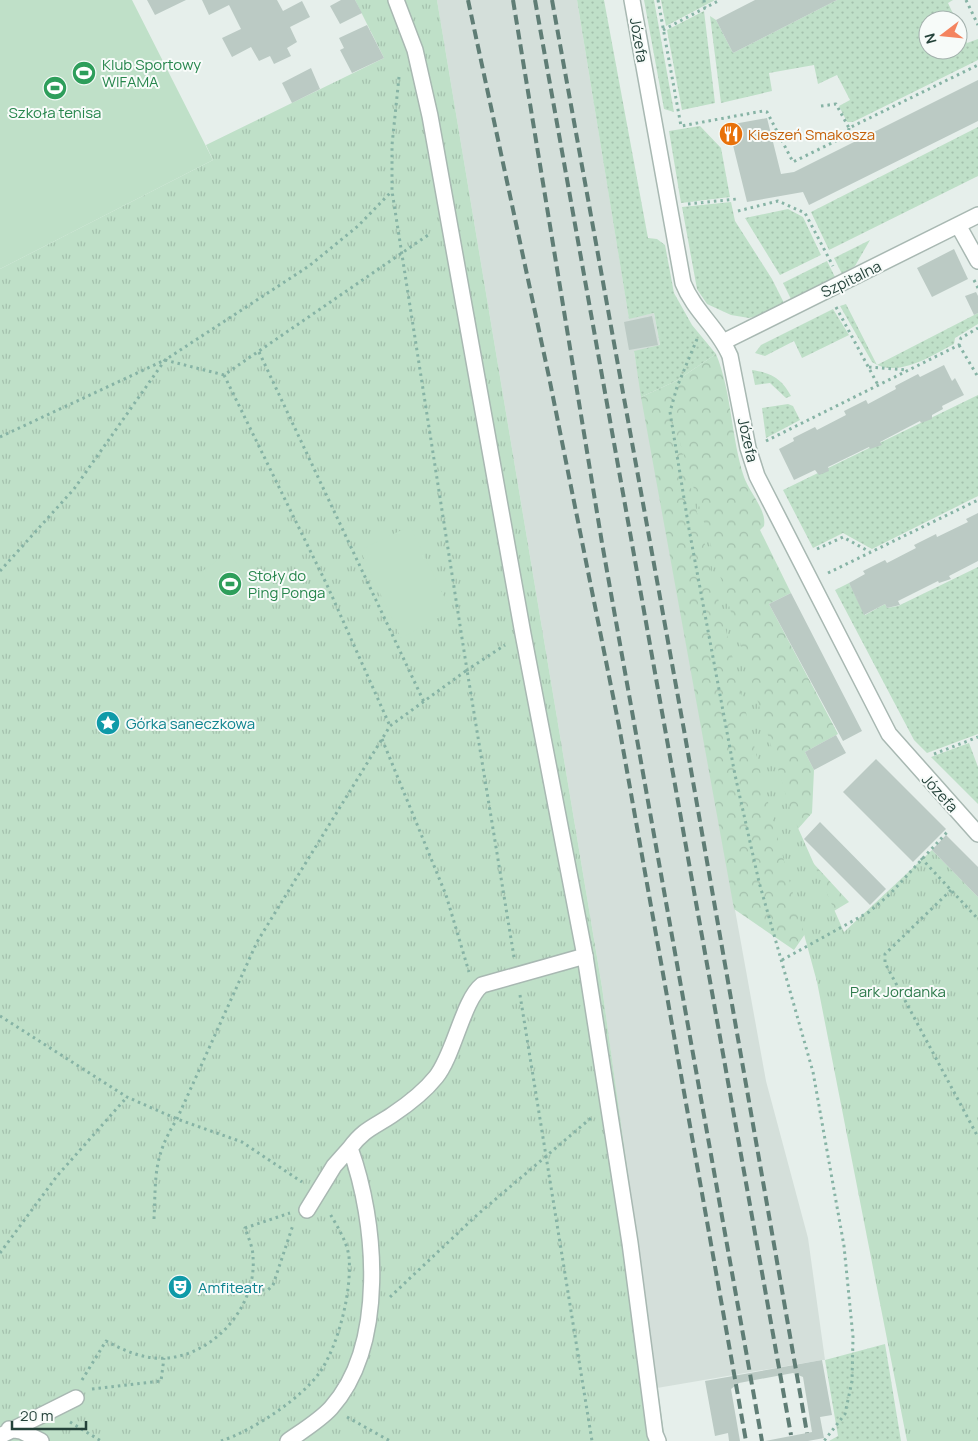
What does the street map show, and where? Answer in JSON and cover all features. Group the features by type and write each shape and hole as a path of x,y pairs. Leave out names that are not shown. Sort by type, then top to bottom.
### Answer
{"street":[{"path":"396,0 415,50 423,82 522,634 584,956 608,1103 655,1434 658,1441"},
{"name":"Józefa","path":"632,0 683,283 691,301 723,342 732,362 748,448 762,488 889,734 978,834"},
{"name":"Szpitalna","path":"723,342 978,215"},
{"path":"958,225 978,261"},
{"path":"307,1210 316,1192 334,1166 360,1134 373,1124 391,1116 417,1097 436,1077 460,1028 474,992 482,985 584,956"},
{"path":"288,1441 331,1408 349,1381 356,1365 367,1320 373,1280 371,1242 358,1171 350,1148"},
{"path":"5,1433 76,1398"},
{"path":"5,1433 21,1431 41,1441"}],"path":[{"path":"658,0 681,126 763,111 767,112 793,162 848,136 849,128 836,104 821,106"},
{"path":"704,0 705,8"},
{"path":"663,30 720,0"},
{"path":"966,0 978,26"},
{"path":"849,128 978,65"},
{"path":"400,68 392,154 392,191 592,1441"},
{"path":"0,437 166,360 309,266 358,226 392,191"},
{"path":"670,207 737,199"},
{"path":"738,211 778,202 805,213 842,283"},
{"path":"166,360 224,375 448,221"},
{"path":"835,304 878,385"},
{"path":"707,322 676,387 670,412 689,529 735,775 759,882 813,1072 835,1183 844,1246 853,1337 852,1381 846,1414 824,1441"},
{"path":"764,442 959,344 961,338 978,328"},
{"path":"959,344 978,376"},
{"path":"259,352 424,702"},
{"path":"0,571 74,489 166,360"},
{"path":"868,367 908,370"},
{"path":"224,375 327,585 390,726"},
{"path":"824,575 978,500"},
{"path":"812,551 843,537 870,552"},
{"path":"154,1219 157,1160 163,1141 177,1119 257,942 382,738 390,726 522,634"},
{"path":"926,757 978,737"},
{"path":"382,738 446,895 462,943 474,992"},
{"path":"782,960 870,912 890,894 921,858 961,817"},
{"path":"921,858 978,919"},
{"path":"951,890 885,954 885,963 978,1137"},
{"path":"0,1016 127,1097 177,1119 242,1142 316,1192 342,1235 349,1257 345,1306 330,1353 320,1373 269,1418 221,1441"},
{"path":"0,1253 57,1176 127,1097"},
{"path":"367,1320 476,1215 546,1159 608,1103"},
{"path":"82,1378 106,1341 137,1355 164,1358 193,1351 219,1335 244,1304 253,1277 253,1256 245,1228 282,1215"},
{"path":"249,1290 268,1290 273,1285 288,1245"},
{"path":"76,1398 86,1390 161,1381 164,1358"},
{"path":"331,1408 390,1441"},
{"path":"51,1409 101,1441"}],"shaded area":[{"path":"437,0 577,0 629,318 654,313 660,346 634,352 766,1081 808,1238 825,1360 657,1388 602,987"}],"green space":[{"name":"Klub Sportowy WIFAMA","path":"0,0 132,0 213,160 0,269"},
{"path":"355,0 437,0 602,987 665,1441 0,1441 0,269 213,160 206,145 384,58"},
{"path":"577,0 604,0 648,238 657,239 665,245 674,293 692,325 716,354 676,381 641,397 634,351 660,345 654,313 629,319"},
{"path":"644,0 654,0 674,112 664,109"},
{"path":"661,0 715,0 666,26"},
{"path":"837,0 953,0 948,3 951,10 918,10 918,60 968,60 968,43 978,39 978,60 853,122 847,122 839,106 850,100 837,75 818,84 814,65 769,73 772,91 721,103 710,16 716,20 733,53"},
{"path":"704,11 715,103 682,110 667,30"},
{"path":"700,126 721,148 730,197 681,203 669,131"},
{"path":"978,127 978,176 829,250 811,212"},
{"path":"731,202 735,221 772,279 784,303 749,318 731,315 707,304 697,289 682,207"},
{"path":"788,209 803,217 821,255 780,275 745,218"},
{"path":"870,240 855,266 842,274 834,258"},
{"path":"827,261 835,277 791,299 783,283"},
{"path":"846,304 877,364 872,362 840,306"},
{"path":"833,309 849,335 802,358 794,341 765,356 755,353 761,345"},
{"path":"978,313 978,324 955,338 954,344 935,354 903,367 892,368 878,365"},
{"path":"716,354 725,384 736,446 744,477 763,514 764,526 760,530 791,593 769,604 838,734 805,752 814,770 812,813 790,838 849,902 812,924 794,950 734,909 641,397 676,381"},
{"path":"752,370 776,378 784,385 791,396 786,398 770,383 755,385"},
{"path":"978,395 978,496 872,549 843,533 813,548 783,490"},
{"path":"788,404 793,406 800,420 766,438 762,408"},
{"name":"Park Jordanka","path":"679,439 791,812 844,932 932,850 978,897 978,1441 907,1441 817,982 768,802"},
{"path":"410,526 451,611 401,638 360,550"},
{"name":"Stoły do Ping Ponga","path":"229,552 258,595 230,614 201,572"},
{"path":"978,567 978,734 927,753 914,740 835,590 849,583 865,615 885,604 887,608 898,606"},
{"path":"969,743 978,767 978,804 931,757"},
{"path":"885,1344 901,1441 829,1441 838,1436 825,1360"}],"building":[{"path":"147,0 186,0 155,15"},
{"path":"202,0 277,0 283,11 302,1 310,17 290,27 297,42 287,48 291,56 274,64 270,56 259,61 251,47 232,57 222,38 241,29 229,5 209,15"},
{"path":"341,0 355,0 362,13 340,24 330,6"},
{"path":"755,0 837,0 733,53 716,20"},
{"path":"367,25 384,58 352,73 340,50 344,48 339,38"},
{"path":"311,68 320,89 292,103 282,83"},
{"path":"978,80 978,121 809,205 803,192 747,202 728,125 767,118 781,174 794,172"},
{"path":"954,249 968,279 932,297 917,268"},
{"path":"976,292 978,296 978,313 974,315 965,296"},
{"path":"652,316 658,345 629,350 624,322"},
{"path":"944,365 952,381 955,378 964,395 942,406 943,409 932,415 932,419 921,423 920,421 880,442 882,445 870,449 869,447 828,467 829,471 819,475 815,470 794,480 779,449 794,441 793,438 815,427 817,430 846,415 844,411 866,400 868,404 896,389 895,386 918,374 920,377"},
{"path":"978,513 978,561 949,576 951,579 939,583 938,581 898,601 900,605 887,608 885,604 864,615 849,583 865,574 863,571 885,560 887,563 916,548 914,545 936,534 937,537 968,522 966,519"},
{"path":"791,593 862,731 843,741 769,604"},
{"path":"836,735 846,753 814,770 805,752"},
{"path":"876,759 946,829 913,862 843,792"},
{"path":"820,822 886,889 870,905 804,839"},
{"path":"946,835 978,867 978,897 932,850"},
{"path":"822,1360 832,1415 820,1417 824,1438 808,1441 765,1441 812,1432 803,1377 793,1373 739,1383 731,1389 740,1441 729,1441 728,1433 715,1436 705,1381"}],"railway":[{"path":"468,0 549,377 619,726 746,1441"},
{"path":"513,0 602,543 762,1441"},
{"path":"535,0 791,1435"},
{"path":"552,0 684,730 807,1433"}],"place":[{"name":"Klub Sportowy WIFAMA","path":"84,73"},
{"name":"Szkoła tenisa","path":"55,88"},
{"name":"Kieszeń Smakosza","path":"731,134"},
{"name":"Stoły do Ping Ponga","path":"230,584"},
{"name":"Górka saneczkowa","path":"108,723"},
{"name":"Amfiteatr","path":"180,1287"}]}
